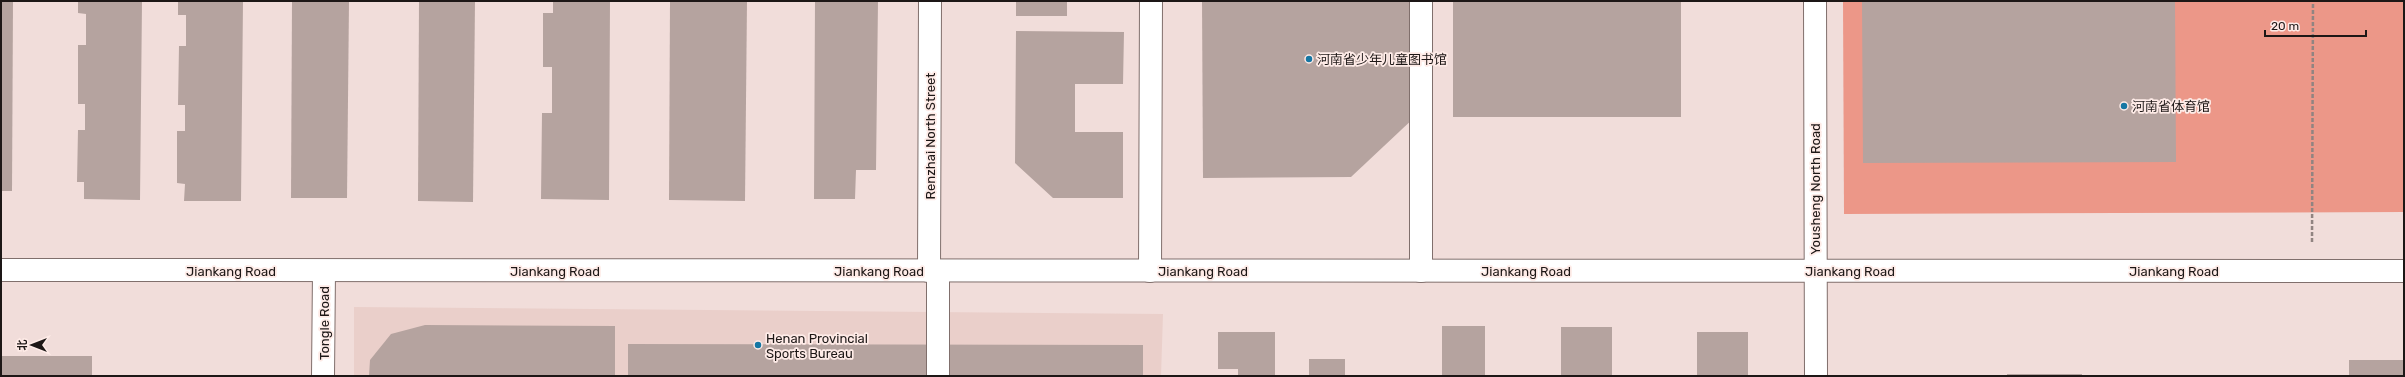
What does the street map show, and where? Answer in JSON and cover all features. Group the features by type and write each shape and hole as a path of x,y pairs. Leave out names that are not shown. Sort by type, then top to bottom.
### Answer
{"street":[{"name":"Renzhai North Street","path":"930,1 934,271 938,376"},
{"path":"1150,271 1151,1"},
{"path":"1421,1 1421,271"},
{"name":"Yousheng North Road","path":"1815,1 1816,376"},
{"name":"Jiankang Road","path":"1,270 2404,272"},
{"name":"Tongle Road","path":"323,376 324,271"}],"path":[{"path":"2312,272 2313,1"}],"shaded area":[{"name":"河南省体育馆","path":"1843,1 2404,1 2404,212 1844,214"},
{"name":"Henan Provincial Sports Bureau","path":"354,307 1163,314 1161,376 354,376"}],"building":[{"path":"1,1 13,1 12,191 1,191"},
{"path":"78,1 142,1 140,200 84,199 84,182 77,182 78,130 85,130 85,104 78,104 78,45 86,45 86,14 78,13"},
{"path":"178,1 243,1 241,201 184,201 185,184 177,183 177,131 185,131 185,105 178,105 179,46 186,46 186,15 178,15"},
{"path":"292,1 349,1 347,198 291,198"},
{"path":"419,1 475,1 473,202 418,201"},
{"path":"553,1 610,1 609,200 541,199 542,113 552,113 552,67 543,67 543,13 553,13"},
{"path":"670,1 747,1 745,201 669,200"},
{"path":"815,1 878,1 876,170 856,170 855,199 814,199"},
{"path":"1016,1 1067,1 1067,16 1016,16"},
{"name":"河南省少年儿童图书馆","path":"1202,1 1416,1 1416,116 1351,177 1203,178"},
{"path":"1453,1 1681,1 1681,117 1453,117"},
{"path":"1862,1 2175,1 2176,162 1863,163"},
{"path":"1016,31 1124,32 1123,84 1075,84 1075,132 1123,132 1123,198 1053,198 1015,163"},
{"path":"425,325 615,326 615,376 369,376 370,360 391,334"},
{"path":"1442,326 1485,326 1485,376 1442,376"},
{"path":"1561,327 1612,327 1612,376 1561,376"},
{"path":"1218,332 1275,332 1275,376 1238,376 1238,369 1218,369"},
{"path":"1697,332 1748,332 1748,376 1697,376"},
{"path":"628,344 1143,345 1143,376 628,376"},
{"path":"1,356 92,356 92,376 1,376"},
{"path":"1309,359 1345,359 1345,376 1309,376"},
{"path":"2349,360 2404,360 2404,376 2349,376"},
{"path":"2007,374 2082,374 2082,376 2007,376"}],"place":[{"name":"河南省少年儿童图书馆","path":"1309,59"},
{"name":"河南省体育馆","path":"2124,106"},
{"name":"Henan Provincial Sports Bureau","path":"758,345"}]}
